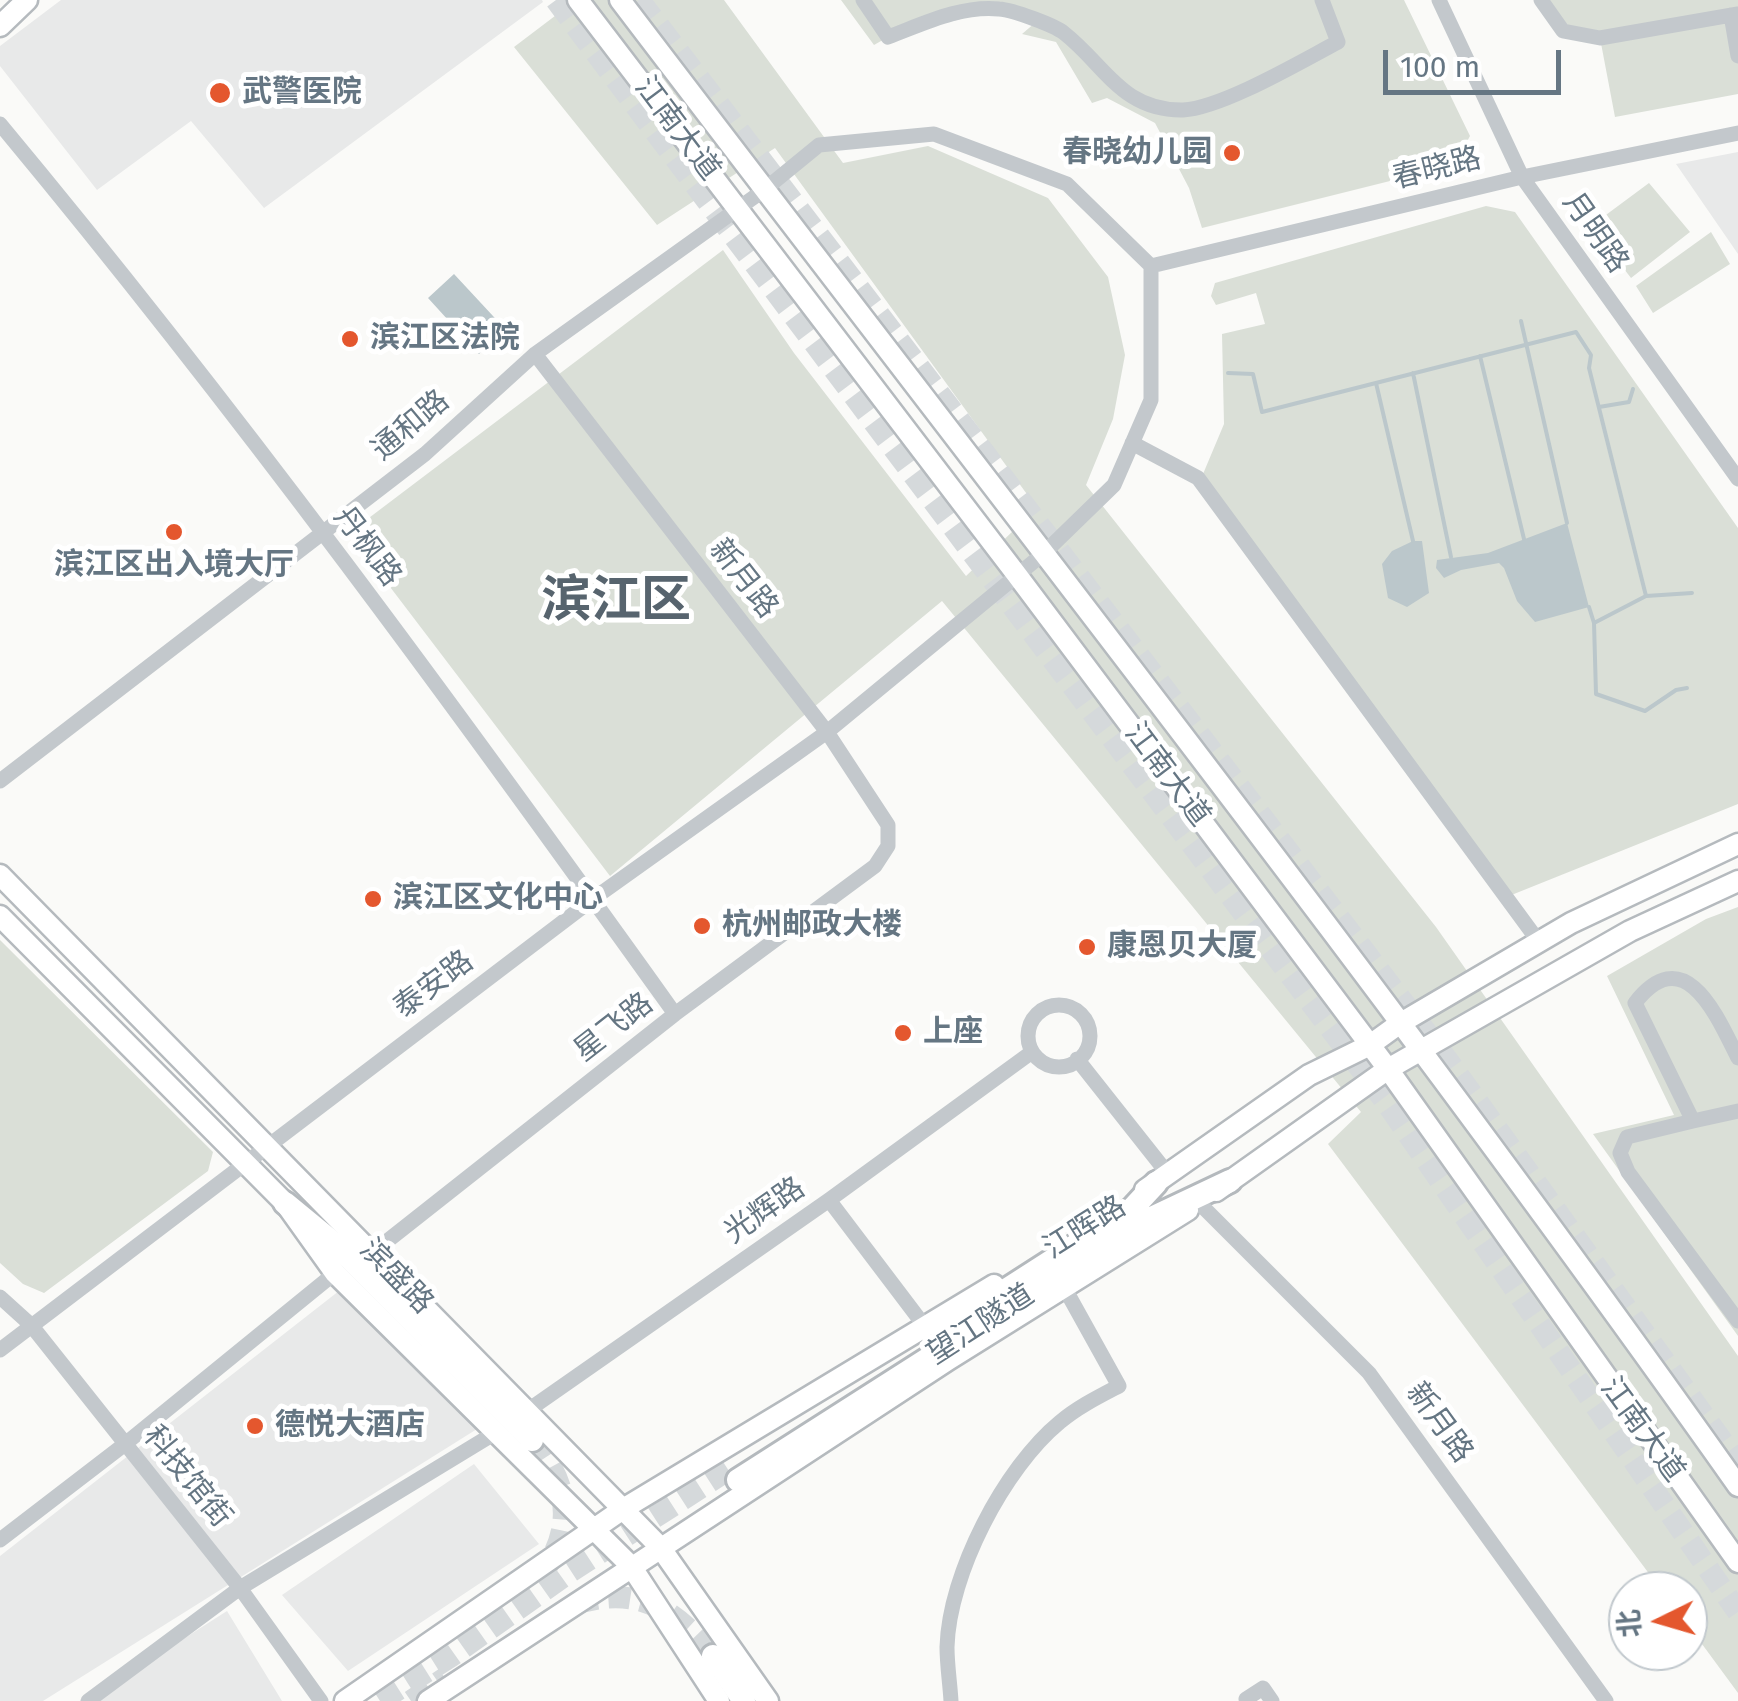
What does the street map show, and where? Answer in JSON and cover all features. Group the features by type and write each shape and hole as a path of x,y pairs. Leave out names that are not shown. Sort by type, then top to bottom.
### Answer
{"highway":[{"name":"望江隧道","path":"1162,1178 1132,1209 734,1474 1139,1224 1230,1181"},
{"path":"285,1203 336,1244 532,1440"},
{"path":"713,1656 744,1701"}],"main road":[{"path":"0,26 27,0"},
{"name":"江南大道","path":"578,0 1018,575 1388,1069 1738,1562"},
{"name":"江南大道","path":"620,0 1421,1052 1633,1336 1738,1486"},
{"name":"江晖路","path":"345,1701 623,1509 926,1328 1162,1178 1309,1076 1370,1045 1571,923 1738,844"},
{"name":"滨盛路","path":"0,874 660,1547 768,1701"},
{"name":"江晖路","path":"428,1701 660,1547 1199,1203 1388,1069 1630,930 1738,881"},
{"name":"滨盛路","path":"0,916 285,1203 335,1273 632,1566 719,1701"}],"street":[{"path":"864,0 888,36 957,12 1001,9 1062,30 1124,93 1158,108 1186,110 1243,91 1338,42 1322,0"},
{"name":"月明路","path":"1439,0 1522,177 1738,478"},
{"path":"1541,0 1563,31 1600,38 1734,15 1738,56"},
{"name":"丹枫路","path":"0,124 322,531 676,1014"},
{"name":"春晓路","path":"1151,266 1522,177 1738,133"},
{"path":"764,190 819,146 934,134 1067,184 1151,266 1152,400 1114,485 1042,554"},
{"name":"通和路","path":"0,781 424,454 535,354 764,190"},
{"name":"新月路","path":"535,354 826,732 888,825 888,846"},
{"path":"1132,443 1198,478 1539,942"},
{"name":"泰安路","path":"0,1350 593,899 826,732 1042,554"},
{"name":"星飞路","path":"372,1253 676,1014 875,866 888,846"},
{"path":"1693,1120 1635,1003 1648,987 1664,978 1692,984 1710,1002 1738,1058"},
{"path":"1068,1005 1084,1017 1089,1026 1089,1044 1069,1066 1058,1067 1039,1060 1032,1052 1028,1042 1031,1021 1046,1007 1068,1005"},
{"name":"光辉路","path":"527,1412 1032,1052"},
{"path":"1077,1059 1162,1178"},
{"path":"1738,1111 1627,1138 1620,1153 1628,1172 1738,1321"},
{"path":"829,1200 926,1328"},
{"name":"新月路","path":"1199,1203 1369,1373 1606,1701"},
{"path":"0,1540 335,1273"},
{"path":"951,1701 947,1644 959,1585 978,1532 1005,1486 1056,1425 1086,1402 1119,1386 1064,1287"},
{"name":"科技馆街","path":"0,1297 31,1325 240,1588 321,1701"},
{"path":"88,1701 240,1588 495,1434"},
{"path":"1247,1701 1263,1688 1272,1701"}],"shaded area":[{"name":"武警医院","path":"61,0 543,2 264,208 191,121 97,190 0,66 0,46"},
{"path":"576,0 724,0 843,163 928,146 1048,198 1108,277 1125,355 1113,419 1086,485 1436,927 1738,1356 1738,1693 1708,1652 1708,1571 1647,1571 1328,1144 1361,1112 942,601 610,876 349,533 723,250 794,353 966,576 1037,508 775,148 657,225 514,47"},
{"path":"841,0 1404,0 1470,136 1454,165 1202,228 1189,188 1155,123 1107,98 1092,103 1056,42 1022,34 1036,22 1001,9 888,37 874,45"},
{"path":"1541,0 1738,0 1738,94 1615,117 1600,38 1563,31"},
{"path":"1738,152 1738,254 1676,164"},
{"path":"1649,183 1690,232 1631,278 1591,226"},
{"path":"1486,206 1515,212 1738,528 1738,804 1509,896 1203,474 1224,424 1222,334 1265,324 1256,293 1216,305 1211,296 1215,283"},
{"path":"1711,232 1730,264 1653,313 1636,286"},
{"path":"454,274 506,330 479,354 428,298"},
{"path":"1567,523 1589,607 1535,622 1517,601 1499,563 1461,570 1444,578 1436,568 1437,560 1488,553"},
{"path":"1422,541 1429,593 1407,607 1388,598 1382,564 1392,551"},
{"path":"1738,907 1738,1336 1593,1134 1674,1115 1607,976 1706,919"},
{"path":"0,940 213,1152 208,1171 44,1293 23,1284 0,1263"},
{"path":"344,1287 477,1429 43,1701 0,1701 0,1556"},
{"path":"474,1464 539,1544 348,1671 282,1595"},
{"path":"227,1611 282,1701 86,1701"}],"waterway":[{"path":"1521,321 1567,523"},
{"path":"1228,373 1253,374 1262,412 1576,332 1591,355 1589,368 1646,596"},
{"path":"1480,356 1524,539"},
{"path":"1413,373 1451,557"},
{"path":"1376,383 1413,541"},
{"path":"1599,407 1629,402 1633,389"},
{"path":"1589,607 1594,623 1646,596 1692,593"},
{"path":"1594,623 1596,694 1645,711 1676,690 1687,688"}],"tunnel":[{"path":"556,0 1388,1105 1738,1612"},
{"path":"639,0 1448,1061 1738,1463"},
{"path":"532,1440 553,1470 563,1501 561,1534 546,1568"},
{"path":"380,1701 731,1468"},
{"path":"576,1604 618,1597 654,1605 685,1626 713,1656"},
{"path":"411,1701 445,1678"}],"place":[{"name":"武警医院","path":"220,93"},
{"name":"春晓幼儿园","path":"1232,153"},
{"name":"滨江区法院","path":"350,339"},
{"name":"滨江区出入境大厅","path":"174,532"},
{"name":"滨江区文化中心","path":"373,899"},
{"name":"杭州邮政大楼","path":"702,926"},
{"name":"康恩贝大厦","path":"1087,947"},
{"name":"上座","path":"903,1033"},
{"name":"德悦大酒店","path":"255,1426"}],"district":[{"name":"滨江区","path":"616,602"}]}
